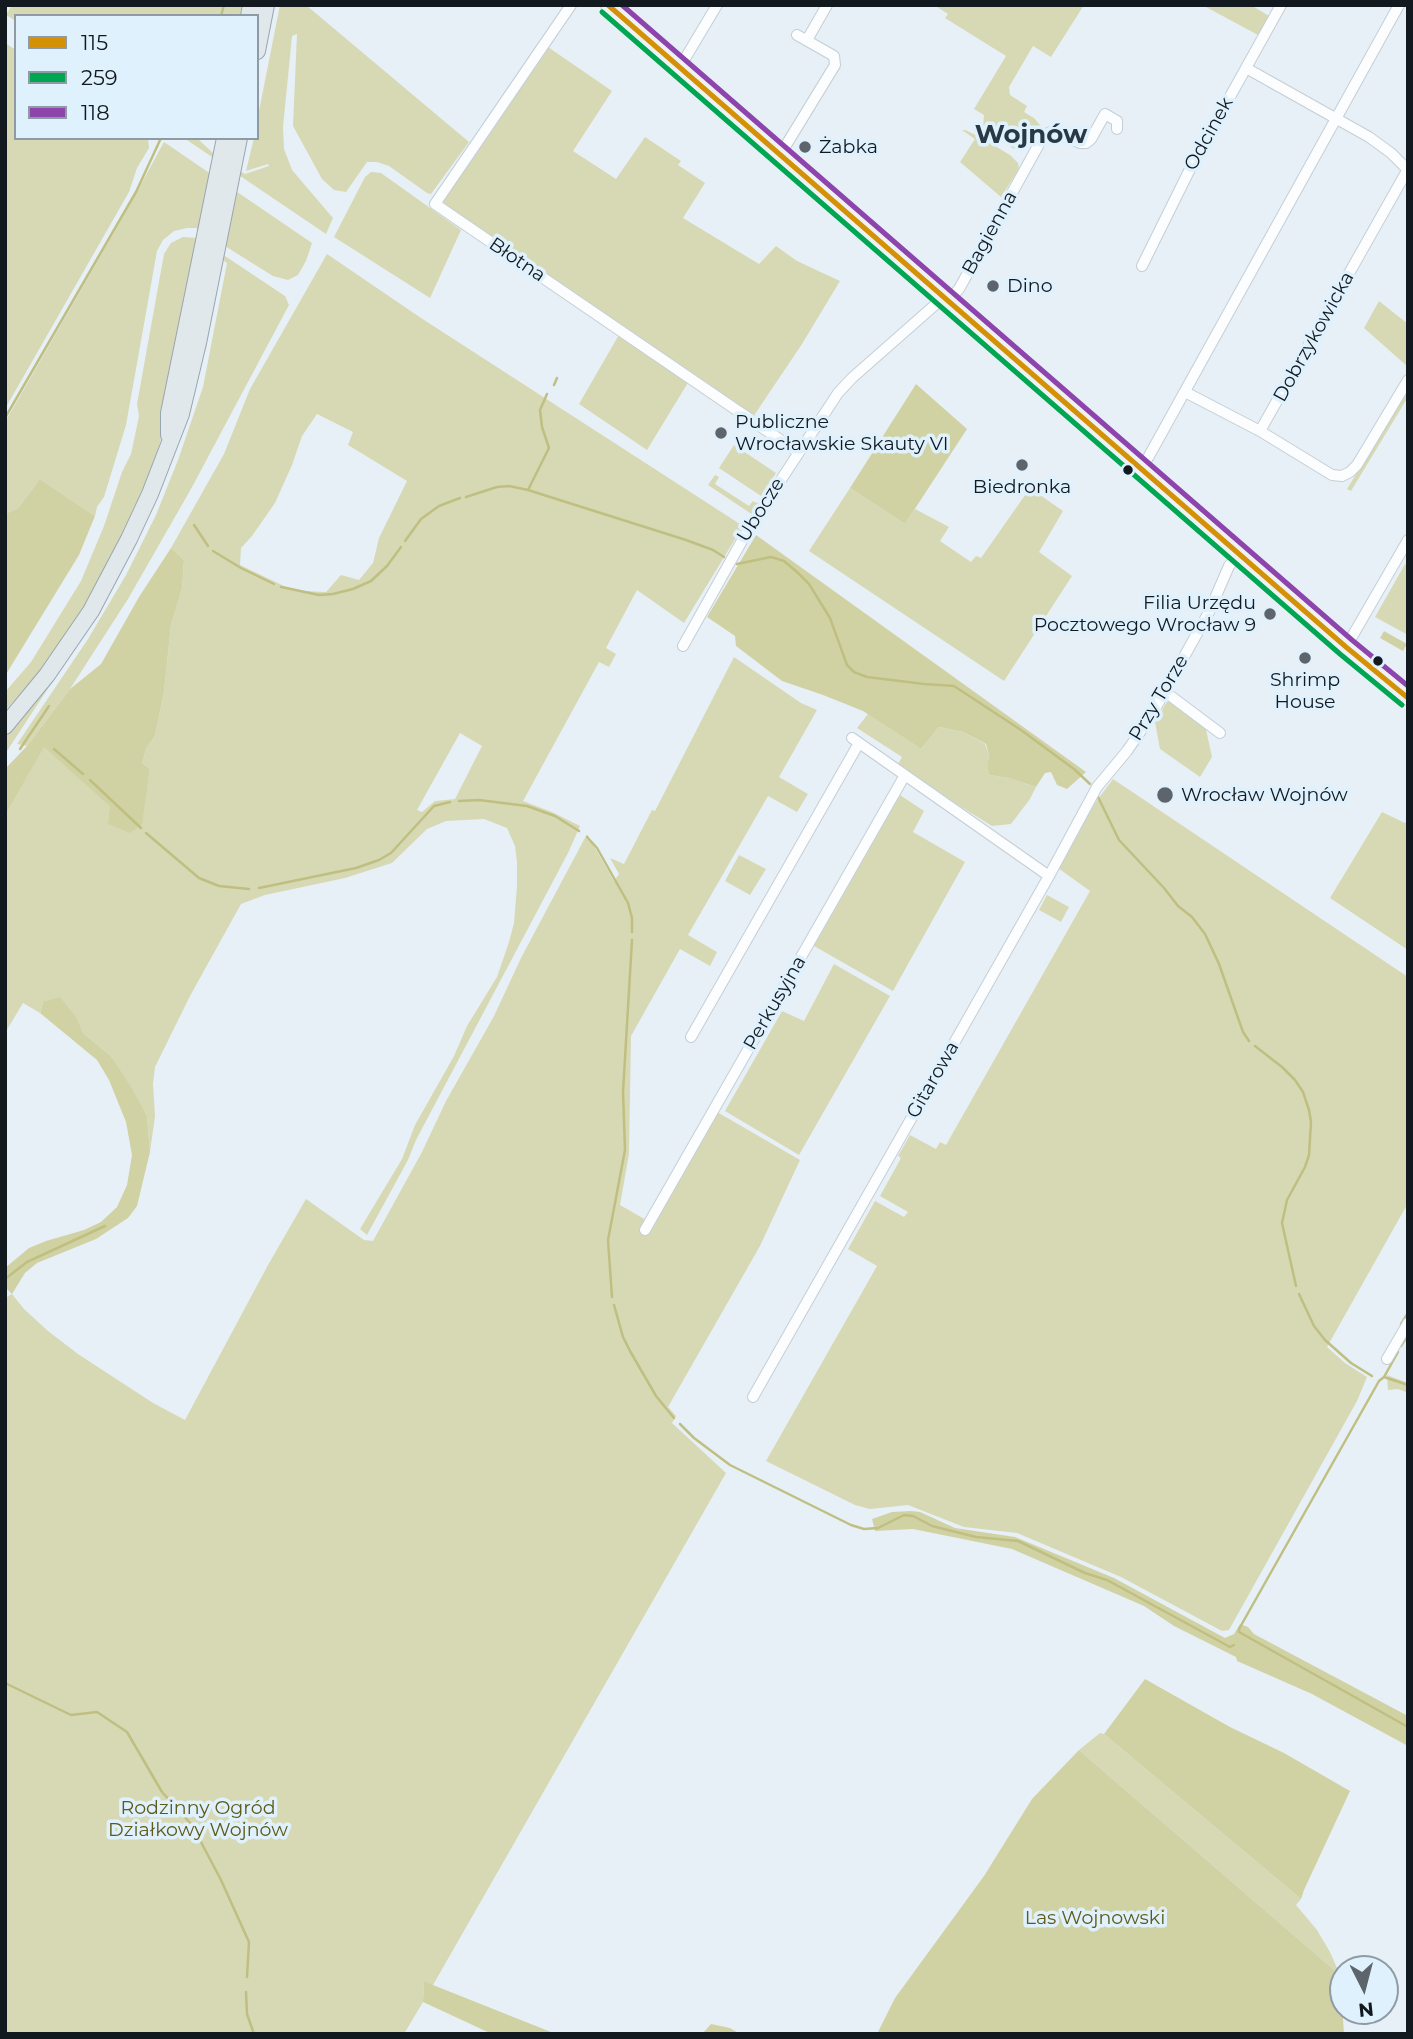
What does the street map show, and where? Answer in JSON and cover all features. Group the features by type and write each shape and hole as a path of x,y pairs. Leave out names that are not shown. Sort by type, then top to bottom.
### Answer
{"main road":[{"path":"259,41 266,5"},
{"path":"608,5 1408,698"},
{"path":"225,140 228,160"},
{"path":"5,726 71,642 125,549 150,494 181,414 198,343 209,251 228,160 238,140"}],"street":[{"name":"Błotna","path":"571,5 435,204 798,452"},
{"path":"680,67 717,5"},
{"path":"780,155 835,65 834,56 802,37 827,5"},
{"name":"Odcinek","path":"1142,266 1192,165 1281,5"},
{"path":"1141,468 1399,5"},
{"path":"1246,68 1381,145 1408,169"},
{"name":"Bagienna","path":"946,299 958,289 1039,141 1048,132 1058,132 1080,143 1086,143 1105,114 1117,121 1117,129"},
{"name":"Dobrzykowicka","path":"1261,431 1408,169"},
{"name":"Ubocze","path":"683,646 748,530 838,393 946,299"},
{"path":"1185,392 1261,431 1332,475 1342,476 1357,464 1408,380"},
{"path":"1346,647 1408,540"},
{"name":"Przy Torze","path":"1114,765 1135,741 1209,612 1229,566 1239,554"},
{"path":"1164,691 1220,733"},
{"path":"691,1037 855,741 1049,876"},
{"name":"Gitarowa","path":"753,1397 1097,787 1114,765"},
{"name":"Perkusyjna","path":"645,1230 905,775"},
{"path":"1387,1359 1408,1323"}],"green space":[{"path":"12,5 245,5 243,14 14,14 14,20 6,15"},
{"path":"280,5 306,5 469,142 431,194 389,166 377,162 367,162 346,192 334,190 322,179 293,126 297,34 292,36 283,127 284,149 292,170 333,218 326,234 187,140 199,140 214,154 245,174 269,166 268,164 246,171 254,140 259,140 259,111"},
{"path":"934,5 1084,5 1051,57 1033,46 1009,87 1010,95 1027,106 1024,112 1040,125 1036,138 1033,137 1027,145 1016,150 987,133 983,128 984,115 974,109 1006,56 945,18 948,14"},
{"path":"1251,5 1269,16 1258,35 1206,7"},
{"path":"5,43 14,49 14,140 148,140 149,148 137,168 129,192 5,409"},
{"path":"548,47 612,91 573,151 616,179 645,137 681,161 678,165 705,183 683,218 759,264 776,246 797,261 840,281 753,417 444,205 444,198"},
{"path":"962,130 980,137 1018,163 1019,169 1001,197 960,162 975,139"},
{"path":"164,142 312,243 306,261 298,275 288,280 273,276 196,228 174,231 163,240 157,251 126,425 104,497 95,516 40,479 18,508 5,514 5,422"},
{"path":"371,172 381,173 461,230 430,298 334,237 365,177"},
{"path":"183,237 197,238 285,296 289,305 191,489 128,599 70,689 27,746 17,744 88,639 126,575 156,515 203,387 227,263 197,243 163,411 161,439 150,479 127,532 80,616 38,675 5,711 5,692 31,662 81,581 104,526 122,472 131,454 139,416 137,404 164,254 171,243"},
{"path":"327,254 421,318 743,526 684,623 637,590 606,648 616,654 609,667 599,662 523,801 580,826 367,1235 360,1229 402,1159 415,1125 454,1056 467,1026 497,977 514,923 517,886 515,846 507,828 484,819 446,821 427,829 392,863 345,878 265,895 241,904 190,996 155,1067 155,1116 150,1152 147,1116 111,1056 83,1033 78,1020 43,1002 40,1013 23,1003 5,1033 5,816 44,746 110,807 147,788 150,769 142,763 147,747 155,736 164,692 171,625 182,589 184,560 171,548 224,454 250,389","holes":["317,414 353,432 348,445 407,481 379,538 373,563 359,580 341,575 326,592 284,586 240,565 241,548 275,503 302,436","460,733 482,746 455,799 435,801 422,812 417,810"]},
{"path":"1379,301 1408,324 1408,367 1364,328"},
{"path":"620,333 689,381 647,450 579,404"},
{"path":"916,384 967,429 905,524 850,488"},
{"path":"1408,390 1408,397 1351,491 1347,489"},
{"path":"734,445 776,473 761,496 719,468"},
{"path":"715,475 719,477 715,484 749,506 753,501 757,502 759,506 753,515 708,485"},
{"path":"40,479 95,516 79,555 5,676 5,514 18,508"},
{"path":"850,488 905,524 915,509 949,527 940,541 971,562 976,556 981,558 1030,488 1063,511 1039,552 1072,576 1004,681 809,551"},
{"path":"756,535 1086,772 1067,789 1057,785 1051,772 1045,773 1036,787 989,775 986,744 963,732 939,727 921,749 863,711 782,681 736,646 735,636 707,617"},
{"path":"171,548 184,560 182,589 171,625 164,692 155,736 147,747 142,763 150,769 142,824 130,833 108,824 110,807 44,747 5,816 5,769 27,746 70,689 101,664"},
{"path":"1405,564 1408,566 1408,635 1375,617"},
{"path":"1384,631 1407,644 1403,651 1380,638"},
{"path":"69,657 49,687 5,754 5,733"},
{"name":"Rodzinny Ogród Działkowy Wojnów","path":"734,657 801,703 817,710 779,777 808,794 797,812 768,796 688,935 717,952 710,966 680,949 631,1036 629,1154 620,1205 646,1220 717,1112 800,1160 760,1246 668,1407 676,1416 672,1423 726,1473 433,1985 424,1982 423,2002 404,2034 5,2034 5,1298 12,1294 48,1331 78,1354 153,1403 185,1420 306,1199 364,1240 373,1241 494,1016 521,958 587,834 614,881 619,874 610,858 624,864 652,810 655,811"},
{"path":"1169,698 1205,725 1212,757 1200,777 1160,749 1155,722"},
{"path":"868,714 921,749 939,727 963,732 985,744 989,755 989,775 1036,787 1011,824 992,826 898,764 902,757 857,728"},
{"path":"1113,779 1408,977 1408,1203 1327,1347 1367,1377 1357,1401 1229,1630 1222,1631 1121,1577 1017,1533 964,1527 908,1505 870,1509 855,1505 766,1461 877,1266 848,1249 875,1201 904,1217 908,1212 880,1196 901,1158 898,1156 910,1135 936,1149 940,1142 946,1145 1090,891 1058,868 1095,803"},
{"path":"900,795 924,811 913,832 965,862 893,991 814,946"},
{"path":"1382,812 1405,823 1408,819 1408,950 1330,898"},
{"path":"739,855 766,869 750,895 725,881"},
{"path":"1047,895 1069,907 1061,922 1039,910"},
{"path":"834,964 890,996 799,1155 725,1111 782,1011 804,1021"},
{"path":"60,997 78,1020 83,1033 111,1056 131,1087 147,1116 150,1152 137,1206 128,1218 96,1239 37,1263 25,1273 12,1294 5,1287 5,1268 29,1248 84,1230 101,1222 117,1207 127,1185 132,1155 126,1122 109,1080 97,1060 40,1013 43,1002"},
{"path":"1387,1375 1408,1383 1408,1393 1398,1389 1388,1390"},
{"path":"892,1512 920,1512 955,1528 1015,1537 1114,1578 1225,1638 1234,1634 1240,1624 1248,1627 1254,1634 1408,1716 1408,1746 1312,1694 1237,1661 1236,1657 1174,1626 1144,1606 1012,1549 913,1529 875,1531 872,1519"},
{"path":"1145,1679 1350,1791 1301,1899 1104,1734"},
{"path":"1100,1733 1104,1734 1301,1899 1296,1905 1317,1930 1330,1952 1329,1966 1079,1750"},
{"name":"Las Wojnowski","path":"1079,1750 1329,1966 1329,2025 1343,2025 1344,2034 877,2034 895,1998 984,1876 1032,1799"},
{"path":"424,1981 556,2034 492,2034 423,2002"},
{"path":"711,2024 730,2028 740,2034 702,2034"}],"waterway":[{"path":"222,14 224,5"},
{"path":"5,418 136,192 160,140"},
{"path":"554,385 557,378"},
{"path":"528,490 549,448 540,410 547,394"},
{"path":"466,497 497,487 509,486 528,490 686,540 724,557"},
{"path":"405,541 421,519 439,506 460,498"},
{"path":"194,525 208,546"},
{"path":"281,587 319,595 353,589 371,581 401,547"},
{"path":"213,551 274,584"},
{"path":"737,564 771,557 784,561 797,572 809,584 830,618 847,665 854,672 867,677 954,686 1021,730 1090,784"},
{"path":"20,749 49,706"},
{"path":"54,749 83,774"},
{"path":"90,780 141,828"},
{"path":"1098,797 1119,840 1205,934 1219,964 1243,1032 1249,1041"},
{"path":"459,801 479,800 527,806 555,816 579,831"},
{"path":"259,888 356,868 379,860 391,853 434,806 450,802"},
{"path":"146,833 199,878 219,886 249,889"},
{"path":"587,837 597,848 628,903 632,932"},
{"path":"612,1297 608,1240 625,1150 623,1092 632,940"},
{"path":"1255,1046 1295,1080 1303,1092 1309,1110 1309,1155 1287,1200 1282,1223 1296,1286"},
{"path":"5,1279 27,1262 105,1226"},
{"path":"1299,1294 1314,1326 1325,1340 1351,1363 1372,1376"},
{"path":"614,1305 630,1351 656,1396 674,1418"},
{"path":"1401,1324 1408,1313"},
{"path":"1401,1346 1408,1335"},
{"path":"1398,1352 1379,1381 1239,1632 1408,1727"},
{"path":"1384,1377 1408,1385"},
{"path":"680,1424 730,1465 851,1525 864,1529 878,1528 904,1515 913,1516 932,1526 976,1537 1018,1541 1085,1573 1107,1580 1230,1647 1234,1645"},
{"path":"5,1683 71,1715 97,1712 127,1732 162,1792 192,1825 221,1880 249,1942 247,1977"},
{"path":"246,1992 247,2014 254,2034"}],"transit line":[{"name":"115","path":"608,5 1408,698"},
{"name":"118","path":"622,5 1408,686"},
{"name":"259","path":"602,12 1402,705"}],"place":[{"name":"Żabka","path":"805,147"},
{"name":"Dino","path":"993,286"},
{"name":"Publiczne Wrocławskie Skauty VI","path":"721,433"},
{"name":"Biedronka","path":"1022,465"},
{"name":"Filia Urzędu Pocztowego Wrocław 9","path":"1270,614"},
{"name":"Shrimp House","path":"1305,658"},
{"name":"Wrocław Wojnów","path":"1165,795"}],"district":[{"name":"Wojnów","path":"1031,135"}]}
